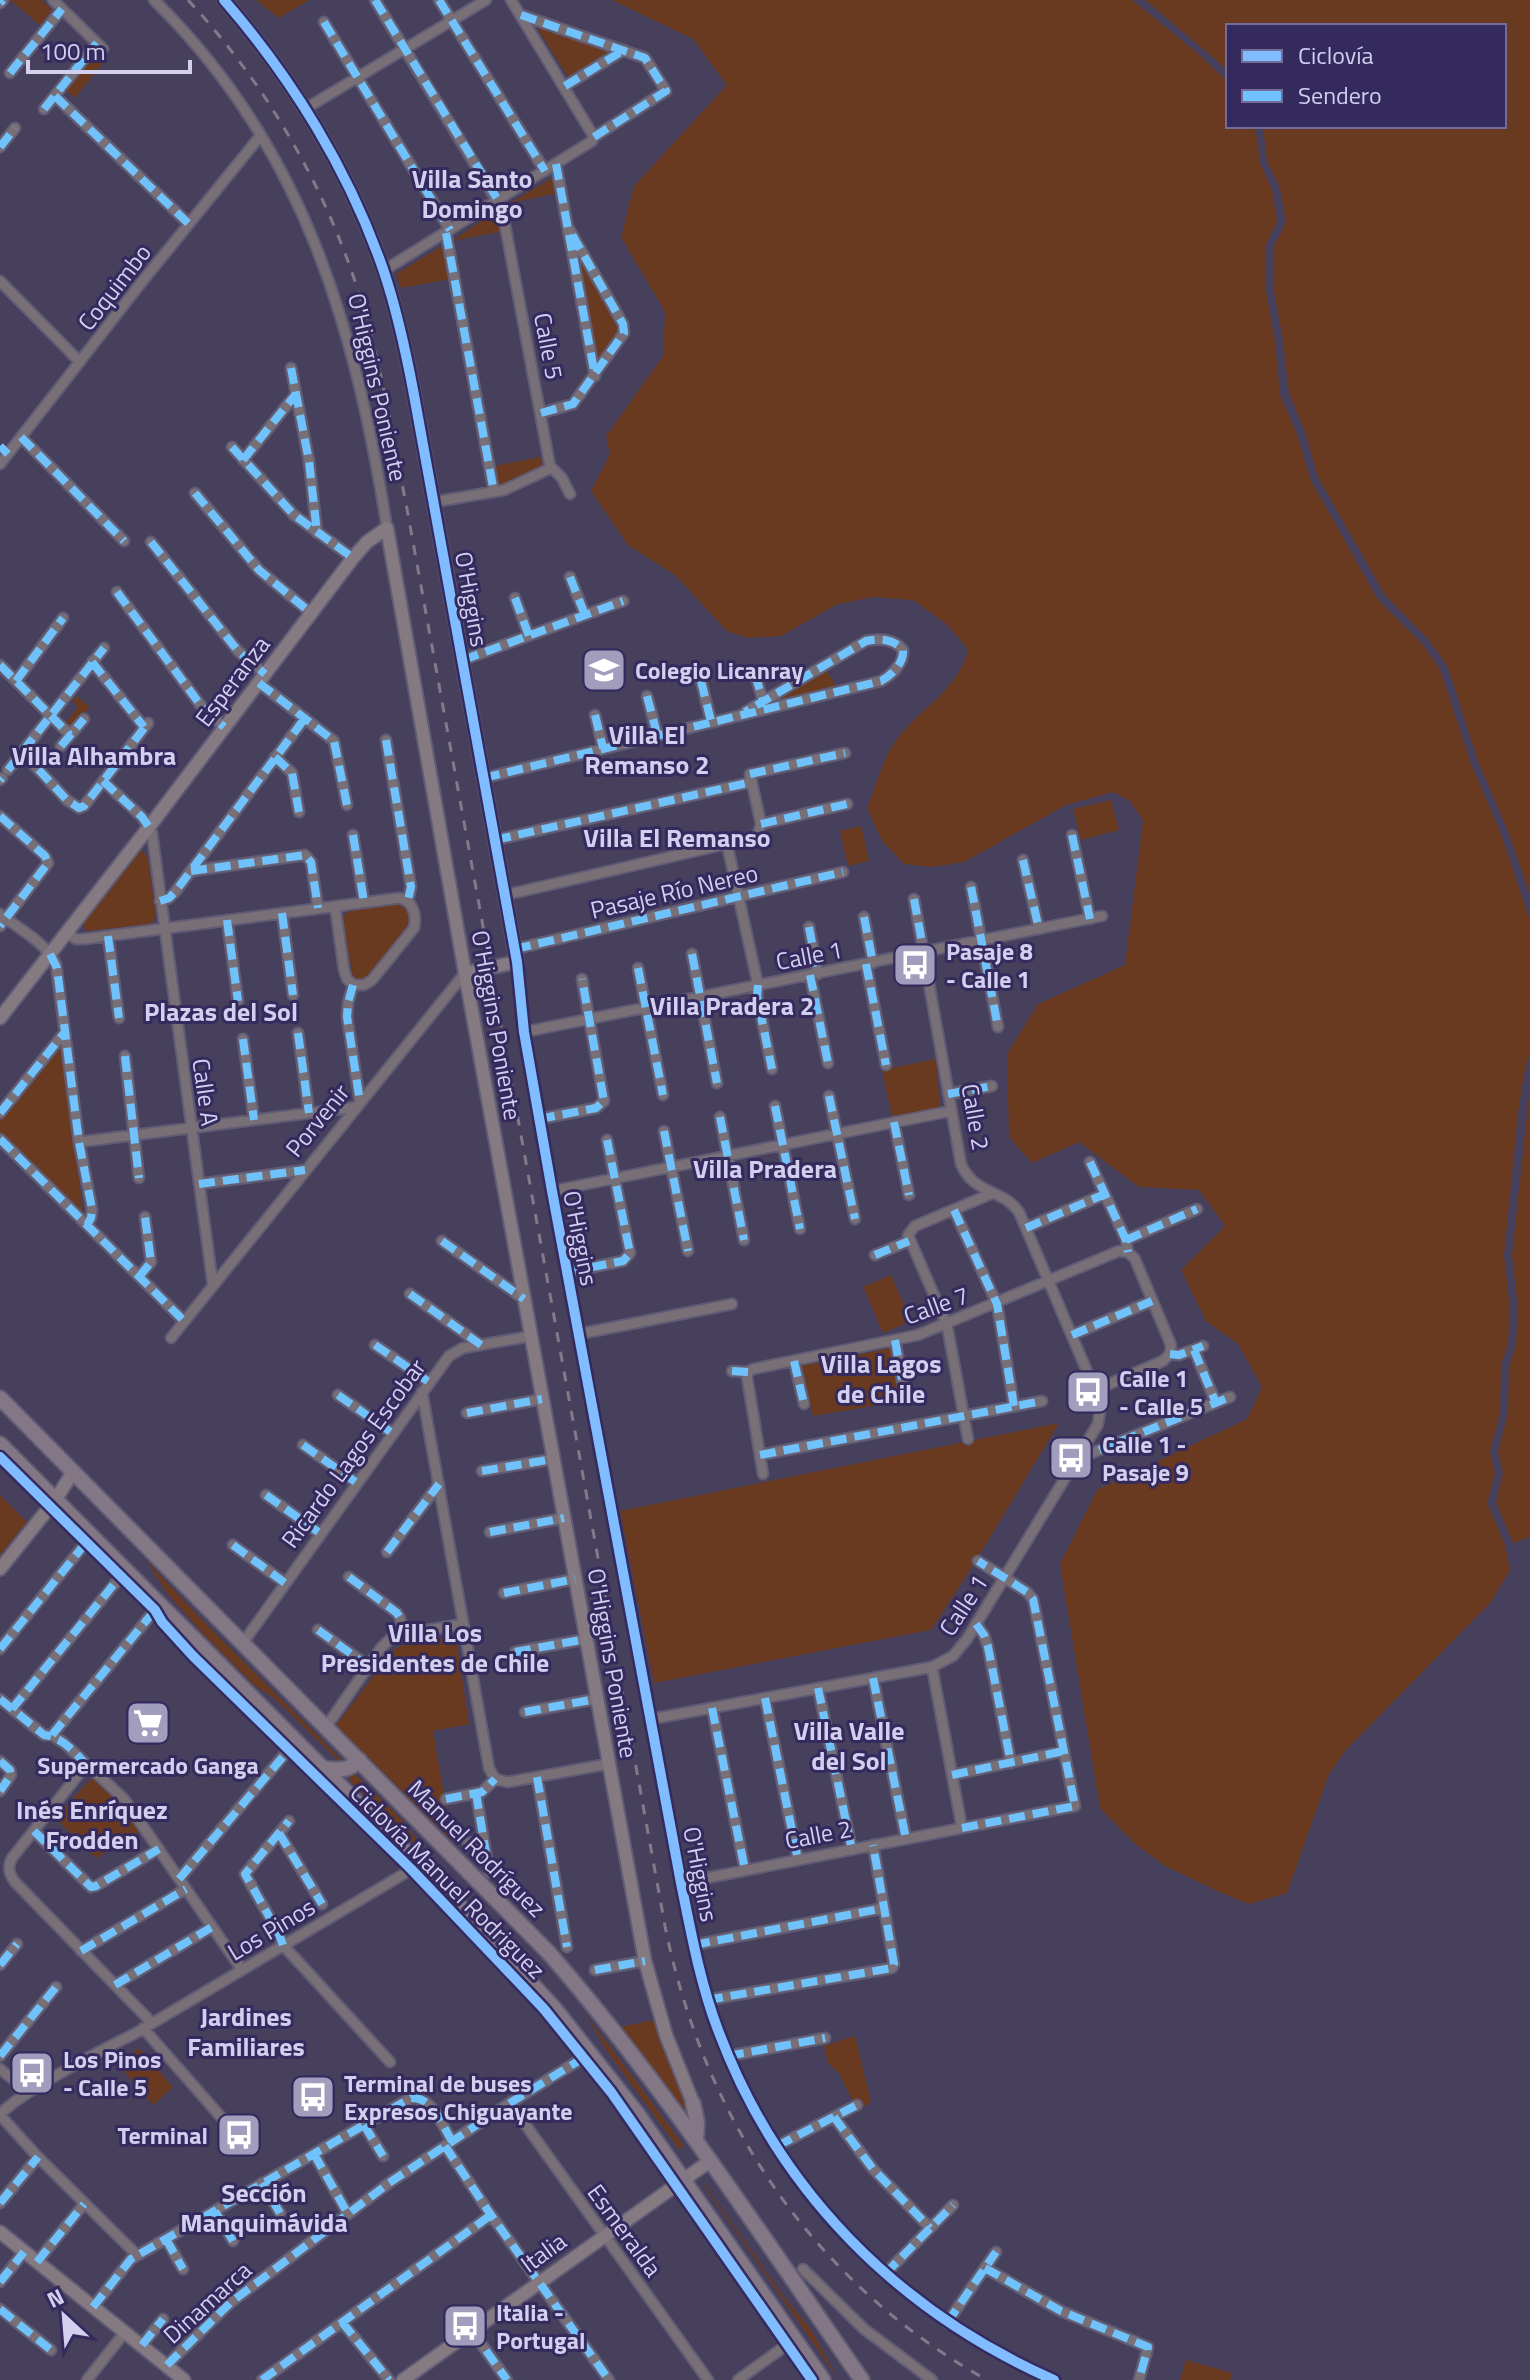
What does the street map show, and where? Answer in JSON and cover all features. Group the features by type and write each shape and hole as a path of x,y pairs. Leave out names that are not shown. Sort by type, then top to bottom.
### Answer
{"main road":[{"name":"Manuel Rodríguez","path":"0,1398 549,1953 634,2055 696,2139 862,2380"},
{"path":"0,1444 502,1949 591,2053 683,2178 823,2380"},
{"path":"322,1768 346,1769 359,1760"},
{"path":"693,2103 697,2122 696,2139"}],"street":[{"path":"44,109 100,46 53,0"},
{"name":"O'Higgins Poniente","path":"154,0 212,63 261,135 285,179 313,236 339,309 359,387 645,1961 666,2035 693,2103"},
{"name":"O'Higgins","path":"224,0 279,69 339,171 383,271 404,347 516,955 524,1032 552,1191 681,1883 707,2000 751,2106 827,2214 885,2274 947,2323 1007,2358 1054,2380"},
{"name":"Calle 5","path":"375,0 498,200 504,215 550,466 562,478 570,494"},
{"path":"439,0 545,171"},
{"path":"305,109 486,0"},
{"path":"511,0 594,137"},
{"path":"10,73 62,9"},
{"path":"383,271 545,171 666,91 645,58 521,15"},
{"path":"324,22 448,231 494,492"},
{"path":"565,86 624,50"},
{"path":"55,96 189,224"},
{"path":"0,147 15,128"},
{"name":"Coquimbo","path":"0,464 261,135"},
{"path":"556,164 595,376"},
{"path":"541,413 570,407 625,330 569,229"},
{"path":"0,281 80,362"},
{"path":"291,368 309,461 317,533"},
{"path":"243,460 296,394"},
{"path":"21,437 124,541"},
{"path":"0,446 8,454"},
{"path":"232,447 283,505 353,558"},
{"path":"434,502 494,492 526,481 550,466"},
{"path":"195,493 259,570 311,613"},
{"name":"Esperanza","path":"0,1018 353,558 367,542 387,528"},
{"path":"151,542 262,678 335,743 347,805"},
{"path":"570,577 585,615"},
{"path":"117,592 202,707 224,727"},
{"path":"515,598 529,636"},
{"path":"463,660 623,601"},
{"path":"16,681 63,618"},
{"path":"484,778 881,681 902,660 903,650 893,642 869,640 745,712"},
{"path":"3,776 104,648"},
{"path":"22,752 67,800 79,808 84,806 146,725 92,662"},
{"path":"0,665 70,735"},
{"path":"755,674 763,701"},
{"path":"701,681 711,721"},
{"path":"647,696 657,734"},
{"path":"595,715 603,748"},
{"path":"160,901 169,898 191,871 305,718"},
{"path":"61,746 84,719"},
{"path":"335,906 347,979 353,985 364,985 372,980 412,932 416,919 408,900 411,887 386,740"},
{"path":"495,840 845,753"},
{"path":"275,757 292,773 299,812"},
{"path":"505,895 752,838 760,831 761,824 751,778"},
{"path":"103,781 149,827"},
{"path":"761,824 847,804"},
{"path":"0,816 48,860 2,919 50,954 57,968 79,1142 92,1209 87,1225"},
{"name":"Calle A","path":"149,827 213,1286"},
{"path":"353,835 364,902"},
{"path":"1072,835 1090,919"},
{"path":"727,844 758,985 757,996 772,1069"},
{"path":"191,871 305,855 311,862 318,908"},
{"path":"1023,860 1039,929"},
{"name":"Pasaje Río Nereo","path":"516,955 843,872"},
{"path":"971,887 998,1027"},
{"path":"67,933 76,939 108,936 364,902 399,898 408,900"},
{"name":"Calle 2","path":"914,899 964,1171 977,1186 1013,1204 1095,1390"},
{"path":"282,913 293,995"},
{"name":"Calle 1","path":"524,1032 1102,916"},
{"path":"864,917 886,1065"},
{"path":"227,920 238,1001"},
{"path":"809,927 828,1063"},
{"path":"108,936 119,1018"},
{"path":"692,954 717,1083"},
{"path":"465,973 516,955"},
{"path":"638,968 663,1095"},
{"name":"Porvenir","path":"171,1338 465,973"},
{"path":"539,1119 603,1104 604,1095 582,979"},
{"path":"79,1142 358,1104 347,1017 353,985"},
{"path":"0,1113 65,1032"},
{"path":"298,1033 309,1113"},
{"path":"243,1039 254,1120"},
{"path":"125,1056 139,1178"},
{"path":"948,1094 992,1086"},
{"path":"829,1096 855,1219"},
{"path":"775,1106 800,1229"},
{"path":"552,1191 951,1111"},
{"path":"720,1117 744,1240"},
{"path":"894,1122 909,1195"},
{"path":"664,1131 688,1251"},
{"path":"0,1139 184,1321"},
{"path":"567,1272 623,1261 629,1257 607,1140"},
{"path":"1090,1162 1171,1345 1170,1354 1163,1361 1095,1390"},
{"path":"199,1184 305,1170"},
{"path":"968,1439 947,1325 909,1241 909,1232 993,1193"},
{"path":"1026,1228 1105,1194"},
{"path":"1126,1240 1197,1209"},
{"path":"954,1210 997,1304 1014,1406"},
{"path":"139,1277 151,1262 145,1217"},
{"path":"442,1241 524,1299"},
{"path":"875,1255 909,1241"},
{"name":"Calle 7","path":"732,1371 748,1372 918,1335 1119,1251 1128,1252"},
{"path":"410,1294 481,1345"},
{"path":"1072,1335 1152,1301"},
{"path":"579,1334 732,1304"},
{"name":"Ricardo Lagos Escobar","path":"242,1644 449,1356 463,1348 531,1336"},
{"path":"895,1340 903,1385"},
{"path":"375,1345 429,1382"},
{"path":"1170,1354 1179,1355 1198,1348 1216,1403"},
{"path":"794,1361 804,1404"},
{"path":"748,1372 763,1474"},
{"name":"Calle 1","path":"652,1719 932,1667 953,1656 976,1624 1098,1424 1100,1410 1095,1390"},
{"path":"422,1392 489,1768 495,1779 508,1782 608,1764"},
{"path":"338,1395 392,1433"},
{"path":"1077,1459 1230,1397"},
{"path":"467,1413 542,1399"},
{"path":"760,1455 1042,1401"},
{"path":"303,1445 357,1483"},
{"path":"482,1471 553,1459"},
{"path":"0,1569 56,1499 73,1472"},
{"path":"387,1552 439,1484"},
{"path":"266,1495 321,1534"},
{"path":"490,1532 564,1518"},
{"path":"0,1649 92,1535"},
{"path":"233,1545 285,1583"},
{"path":"952,1775 1064,1751 1033,1599 978,1561"},
{"path":"12,1709 126,1570"},
{"path":"349,1577 397,1613 403,1634"},
{"path":"504,1593 575,1579"},
{"path":"52,1735 155,1610 157,1601"},
{"path":"326,1727 384,1644 393,1637 463,1624"},
{"path":"976,1624 988,1647 1011,1763"},
{"path":"318,1630 368,1666"},
{"path":"515,1652 586,1639"},
{"path":"932,1667 962,1828"},
{"path":"873,1678 906,1839"},
{"path":"818,1688 852,1850"},
{"path":"765,1698 798,1860"},
{"path":"0,1699 44,1735 52,1735 72,1750 119,1793 242,1970"},
{"path":"525,1712 596,1699"},
{"path":"712,1708 745,1870"},
{"path":"179,1879 295,1742"},
{"name":"Calle 2","path":"681,1883 1075,1806 1064,1751"},
{"path":"0,1761 11,1772 0,1791"},
{"path":"86,1765 12,1858 9,1870 15,1882 115,1985 249,2149"},
{"path":"537,1777 567,1947"},
{"path":"446,1799 476,1793 488,1788 495,1779"},
{"path":"476,1793 489,1872"},
{"path":"289,1821 245,1874 283,1945 390,2062"},
{"path":"34,1831 91,1887 159,1849"},
{"path":"279,1833 322,1904"},
{"path":"468,1843 484,1841"},
{"path":"707,2000 893,1967 873,1845"},
{"name":"Los Pinos","path":"0,2115 29,2092 86,2057 147,2026 419,1865"},
{"path":"81,1951 186,1889"},
{"path":"694,1945 884,1908"},
{"path":"115,1985 212,1927"},
{"path":"0,1965 17,1944"},
{"path":"595,1970 645,1961"},
{"path":"0,2056 56,1987"},
{"path":"728,2056 825,2038"},
{"name":"Dinamarca","path":"167,2365 230,2303 348,2214 448,2143 591,2053"},
{"path":"0,2069 29,2092"},
{"path":"93,2307 123,2267 137,2255 411,2098 419,2097 429,2105 491,2215 609,2380"},
{"name":"Esmeralda","path":"510,2103 708,2380"},
{"path":"777,2146 857,2105"},
{"path":"0,2115 137,2255"},
{"path":"834,2117 873,2169 930,2228"},
{"path":"364,2125 383,2156"},
{"path":"314,2154 348,2214"},
{"path":"0,2203 38,2157"},
{"name":"Italia","path":"403,2380 710,2161"},
{"path":"262,2183 280,2213"},
{"path":"37,2262 84,2204"},
{"path":"885,2274 953,2205"},
{"path":"215,2211 233,2241"},
{"path":"262,2380 491,2215"},
{"path":"0,2232 184,2380"},
{"path":"166,2239 183,2269"},
{"path":"0,2282 24,2252"},
{"path":"947,2323 996,2252"},
{"path":"985,2268 1061,2311 1148,2347 1139,2380"},
{"path":"803,2269 864,2329 932,2380"},
{"path":"0,2309 51,2350"},
{"path":"0,2327 9,2316"},
{"path":"142,2345 163,2319"},
{"path":"342,2322 389,2380"},
{"path":"472,2331 507,2380"},
{"path":"87,2380 125,2332"},
{"path":"738,2380 795,2339"}],"shaded area":[{"path":"10,0 42,0 52,10 40,25"},
{"path":"256,0 309,0 279,18"},
{"path":"612,0 1132,0 1226,80 1226,128 1255,128 1260,163 1272,190 1277,222 1266,244 1265,286 1275,341 1280,395 1297,435 1311,481 1378,600 1423,645 1440,670 1471,764 1501,834 1530,921 1530,1052 1518,1113 1504,1255 1510,1310 1508,1344 1501,1365 1500,1412 1490,1452 1495,1473 1487,1503 1505,1545 1510,1570 1490,1603 1346,1750 1329,1774 1287,1893 1249,1904 1224,1894 1165,1866 1133,1842 1100,1808 1060,1564 1097,1490 1247,1419 1262,1387 1238,1344 1206,1321 1181,1270 1225,1226 1199,1190 1139,1187 1079,1142 1032,1163 1009,1137 1007,1054 1038,1004 1125,965 1143,821 1130,801 1113,792 1066,805 964,862 932,867 904,864 882,841 867,808 890,750 910,724 955,678 968,649 945,623 913,600 873,597 838,604 781,636 748,638 727,631 675,575 628,545 591,491 610,454 606,436 663,356 665,312 621,237 634,186 727,85 693,39"},
{"path":"1145,0 1530,0 1530,895 1508,831 1478,761 1448,667 1429,640 1385,595 1318,477 1289,393 1273,286 1274,246 1286,223 1280,188 1267,161 1263,128 1506,128 1506,24 1226,24 1226,68"},
{"path":"535,25 615,51 570,80"},
{"path":"93,56 104,62 75,98 65,90"},
{"path":"555,176 558,193 510,203"},
{"path":"491,214 497,217 500,232 452,241"},
{"path":"445,244 451,279 401,288 396,274"},
{"path":"576,251 622,331 598,368"},
{"path":"541,457 543,467 498,486 494,466"},
{"path":"826,669 837,688 772,704 771,699"},
{"path":"76,696 90,707 70,730 64,724 78,707 72,701"},
{"path":"1111,800 1119,830 1081,840 1073,809"},
{"path":"861,826 869,861 848,866 840,831"},
{"path":"142,850 148,858 156,917 151,924 87,931 83,920 136,851"},
{"path":"398,904 407,910 410,924 368,975 360,980 353,978 344,915 350,911"},
{"path":"915,962 922,984 901,988 896,966"},
{"path":"58,1044 63,1045 83,1213 79,1213 0,1135 0,1119"},
{"path":"936,1059 940,1108 892,1118 882,1070"},
{"path":"1530,1086 1530,1537 1513,1543 1496,1502 1503,1473 1498,1452 1508,1412 1509,1366 1516,1346 1518,1309 1512,1255"},
{"path":"891,1275 911,1321 883,1333 863,1287"},
{"path":"891,1348 902,1401 813,1416 801,1366"},
{"path":"1059,1423 931,1630 654,1683 620,1511"},
{"path":"0,1495 27,1522 0,1555"},
{"path":"145,1559 341,1759 339,1761 274,1698 254,1685 205,1636 167,1593"},
{"path":"453,1636 469,1724 433,1731 452,1841 336,1725 393,1650 403,1645"},
{"path":"354,1773 402,1820 423,1848 422,1851 350,1781"},
{"path":"90,1780 95,1780 118,1801 139,1832 96,1858 55,1818"},
{"path":"587,2016 684,2146 679,2149 607,2051"},
{"path":"654,2020 691,2107 694,2127 620,2027"},
{"path":"855,2036 871,2102 857,2110 839,2073 828,2063 824,2046"},
{"path":"139,2048 173,2087 153,2105 119,2065"},
{"path":"704,2186 811,2330 839,2380"},
{"path":"1186,2360 1232,2373 1230,2380 1180,2380"}],"railway":[{"path":"188,0 244,67 312,179 347,259 375,352 407,509 665,1926 683,1997 707,2065 738,2129 775,2189 819,2245 869,2295 925,2341 987,2380"}],"marked path":[{"path":"0,3 3,0"},
{"path":"375,0 498,200"},
{"path":"439,0 545,171"},
{"path":"10,73 62,9"},
{"path":"521,15 645,58 666,91 594,137"},
{"path":"324,22 450,230"},
{"path":"44,109 97,43"},
{"path":"565,86 624,50"},
{"path":"55,96 189,224"},
{"path":"0,147 15,128"},
{"path":"556,164 595,376"},
{"path":"541,413 573,404 624,333 623,324 569,229"},
{"path":"446,233 494,492"},
{"path":"291,368 309,461 317,533"},
{"path":"243,460 296,394"},
{"path":"21,437 124,541"},
{"path":"0,446 8,454"},
{"path":"232,447 294,515 353,558"},
{"path":"195,493 259,570 311,613"},
{"path":"151,542 238,651 265,674"},
{"path":"570,577 585,615"},
{"path":"117,592 202,707 224,727"},
{"path":"515,598 529,636"},
{"path":"463,660 623,601"},
{"path":"16,681 63,618"},
{"path":"484,778 881,681 896,668 903,650 886,640 866,641 745,712"},
{"path":"8,770 104,648"},
{"path":"92,662 144,727"},
{"path":"0,665 70,735"},
{"path":"755,674 763,701"},
{"path":"701,681 711,721"},
{"path":"259,683 334,741 347,805"},
{"path":"647,696 657,734"},
{"path":"595,715 603,748"},
{"path":"160,901 175,892 305,718"},
{"path":"61,746 84,719"},
{"path":"22,752 67,800 79,808 84,806 148,723"},
{"path":"386,740 411,887 408,900"},
{"path":"750,774 845,753"},
{"path":"275,757 292,773 299,812"},
{"path":"103,781 149,827"},
{"path":"495,840 752,782"},
{"path":"761,824 847,804"},
{"path":"0,816 45,856 48,863 0,926"},
{"path":"353,835 364,902"},
{"path":"1072,835 1090,919"},
{"path":"191,871 305,855 311,862 318,908"},
{"path":"1023,860 1039,929"},
{"path":"515,949 843,872"},
{"path":"971,887 998,1027"},
{"path":"914,899 924,953"},
{"path":"282,913 293,995"},
{"path":"864,917 873,963"},
{"path":"227,920 238,1001"},
{"path":"809,927 818,974"},
{"path":"108,936 119,1018"},
{"path":"50,954 57,968 79,1142 92,1209 87,1225"},
{"path":"692,954 717,1083"},
{"path":"866,964 886,1065"},
{"path":"638,968 663,1095"},
{"path":"810,975 828,1063"},
{"path":"539,1119 596,1108 604,1101 582,979"},
{"path":"353,985 347,1017 360,1102"},
{"path":"758,985 757,996 772,1069"},
{"path":"0,1113 65,1032"},
{"path":"298,1033 309,1113"},
{"path":"243,1039 254,1120"},
{"path":"125,1056 139,1178"},
{"path":"948,1094 992,1086"},
{"path":"829,1096 855,1219"},
{"path":"775,1106 800,1229"},
{"path":"720,1117 744,1240"},
{"path":"894,1122 909,1195"},
{"path":"664,1131 688,1251"},
{"path":"0,1139 184,1321"},
{"path":"567,1272 623,1261 630,1253 607,1140"},
{"path":"1090,1162 1126,1240 1128,1252"},
{"path":"199,1184 305,1170"},
{"path":"1026,1228 1105,1194"},
{"path":"1126,1240 1197,1209"},
{"path":"954,1210 997,1304 1014,1406"},
{"path":"139,1277 151,1262 145,1217"},
{"path":"442,1241 524,1299"},
{"path":"875,1255 909,1241"},
{"path":"410,1294 481,1345"},
{"path":"1072,1335 1152,1301"},
{"path":"895,1340 903,1385"},
{"path":"375,1345 429,1382"},
{"path":"1170,1354 1179,1355 1203,1346"},
{"path":"1194,1350 1216,1403"},
{"path":"794,1361 804,1404"},
{"path":"732,1371 748,1372"},
{"path":"338,1395 392,1433"},
{"path":"1077,1459 1230,1397"},
{"path":"467,1413 542,1399"},
{"path":"760,1455 1042,1401"},
{"path":"303,1445 357,1483"},
{"path":"482,1471 553,1459"},
{"path":"387,1552 439,1484"},
{"path":"266,1495 321,1534"},
{"path":"490,1532 564,1518"},
{"path":"0,1649 89,1539"},
{"path":"233,1545 285,1583"},
{"path":"962,1828 1075,1806 1033,1599 978,1561"},
{"path":"12,1709 123,1573"},
{"path":"349,1577 397,1613 403,1634"},
{"path":"504,1593 575,1579"},
{"path":"52,1735 155,1610 156,1604"},
{"path":"976,1624 988,1647 1011,1763"},
{"path":"318,1630 368,1666"},
{"path":"515,1652 586,1639"},
{"path":"873,1678 906,1839"},
{"path":"818,1688 852,1850"},
{"path":"765,1698 798,1860"},
{"path":"0,1699 44,1735 67,1746 86,1765"},
{"path":"525,1712 596,1699"},
{"path":"712,1708 745,1870"},
{"path":"179,1879 293,1745"},
{"path":"952,1775 1064,1751"},
{"path":"0,1761 11,1775 0,1791"},
{"path":"537,1777 567,1947"},
{"path":"446,1799 482,1792 495,1779"},
{"path":"476,1793 489,1872"},
{"path":"283,1945 245,1874 289,1821"},
{"path":"34,1831 91,1887 159,1849"},
{"path":"279,1833 322,1904"},
{"path":"707,2000 892,1968 894,1964 873,1845"},
{"path":"81,1951 186,1889"},
{"path":"694,1945 884,1908"},
{"path":"115,1985 212,1927"},
{"path":"0,1965 17,1944"},
{"path":"595,1970 645,1961"},
{"path":"0,2056 56,1987"},
{"path":"728,2056 825,2038"},
{"path":"167,2365 230,2303 389,2183 588,2055"},
{"path":"93,2307 131,2259 411,2098 431,2107 452,2141"},
{"path":"777,2146 857,2105"},
{"path":"834,2117 873,2169 930,2228"},
{"path":"364,2125 383,2156"},
{"path":"445,2146 609,2380"},
{"path":"314,2154 348,2214"},
{"path":"0,2203 38,2157"},
{"path":"262,2183 280,2213"},
{"path":"37,2262 84,2204"},
{"path":"885,2274 953,2205"},
{"path":"215,2211 233,2241"},
{"path":"262,2380 491,2215"},
{"path":"166,2239 183,2269"},
{"path":"0,2282 24,2252"},
{"path":"947,2323 996,2252"},
{"path":"985,2268 1061,2311 1148,2347 1139,2380"},
{"path":"0,2309 51,2350"},
{"path":"142,2345 163,2319"},
{"path":"342,2322 389,2380"},
{"path":"472,2331 507,2380"}],"cycle path":[{"path":"224,0 273,61 336,161 369,233 401,331 517,962 524,1032 552,1191 681,1883 696,1957 718,2030 743,2088 774,2143 810,2193 850,2240 895,2281 944,2319 997,2352 1054,2380"},
{"name":"Ciclovía Manuel Rodriguez","path":"0,1457 155,1610 193,1656 411,1869 544,2009 611,2092 812,2380"}],"place":[{"name":"Colegio Licanray","path":"604,670"},
{"name":"Pasaje 8 - Calle 1","path":"915,965"},
{"name":"Calle 1 - Calle 5","path":"1088,1392"},
{"name":"Calle 1 - Pasaje 9","path":"1071,1458"},
{"name":"Supermercado Ganga","path":"148,1723"},
{"name":"Los Pinos - Calle 5","path":"32,2073"},
{"name":"Terminal de buses Expresos Chiguayante","path":"313,2097"},
{"name":"Terminal","path":"239,2135"},
{"name":"Italia - Portugal","path":"465,2326"}],"district":[{"name":"Villa Santo Domingo","path":"472,193"},
{"name":"Villa El Remanso 2","path":"647,749"},
{"name":"Villa Alhambra","path":"94,755"},
{"name":"Villa El Remanso","path":"677,837"},
{"name":"Villa Pradera 2","path":"732,1005"},
{"name":"Plazas del Sol","path":"221,1011"},
{"name":"Villa Pradera","path":"765,1168"},
{"name":"Villa Lagos de Chile","path":"881,1378"},
{"name":"Villa Los Presidentes de Chile","path":"435,1647"},
{"name":"Villa Valle del Sol","path":"849,1745"},
{"name":"Inés Enríquez Frodden","path":"92,1824"},
{"name":"Jardines Familiares","path":"246,2031"},
{"name":"Sección Manquimávida","path":"264,2207"}]}
